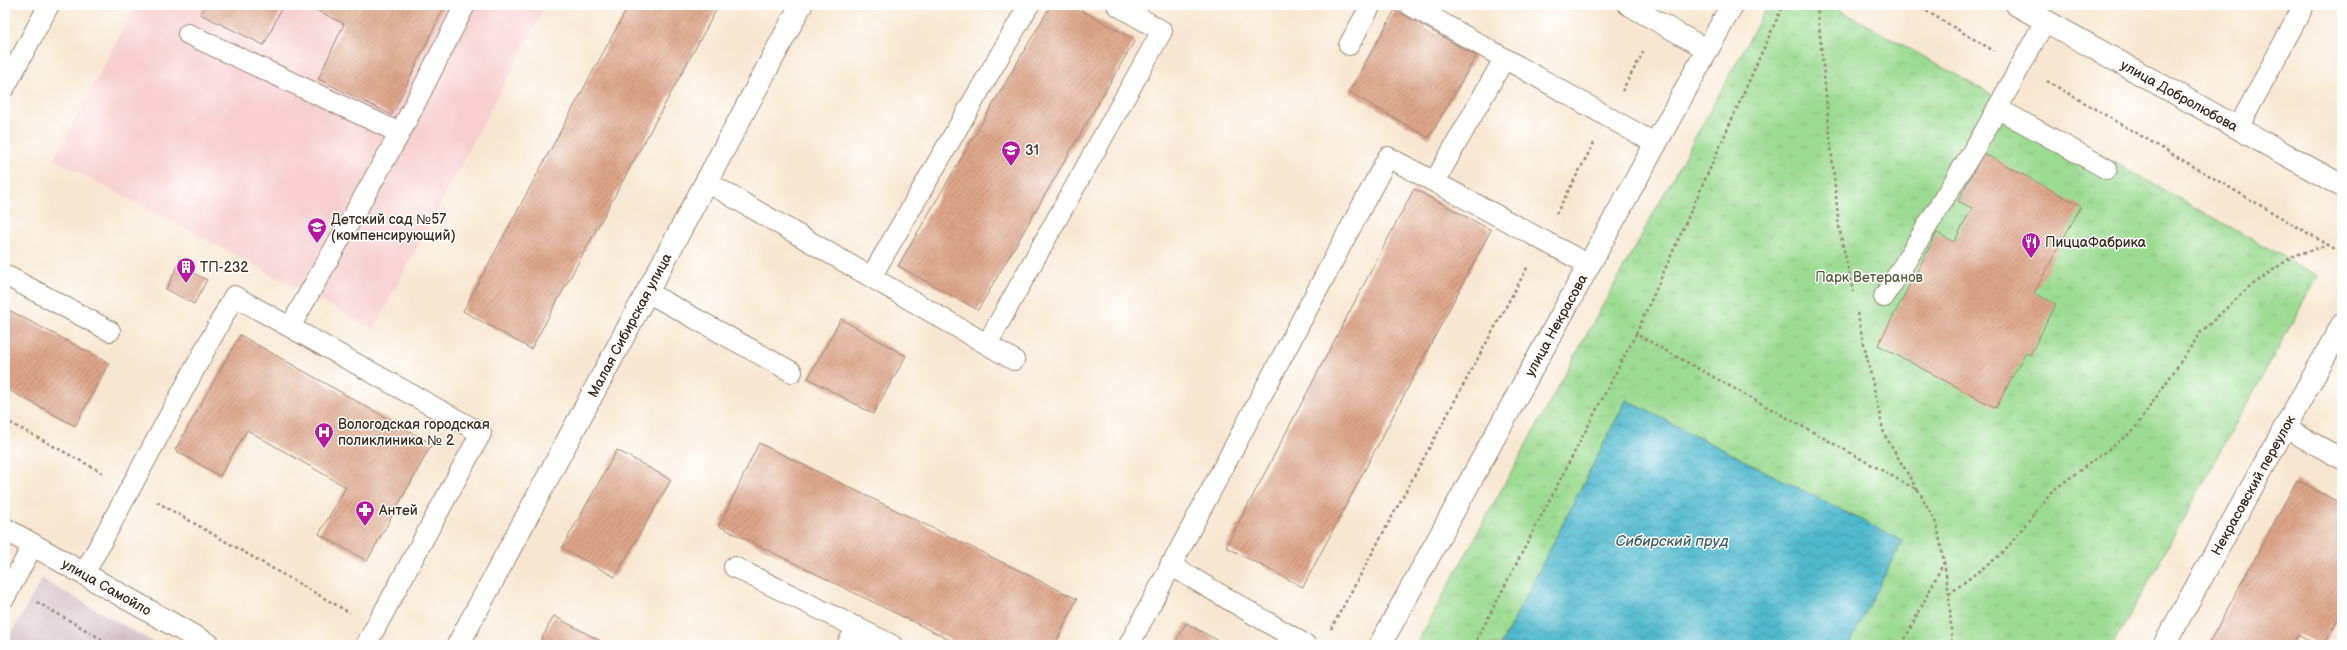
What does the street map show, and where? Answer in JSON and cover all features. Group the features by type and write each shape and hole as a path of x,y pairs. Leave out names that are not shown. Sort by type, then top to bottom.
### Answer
{"street":[{"name":"Малая Сибирская улица","path":"458,645 801,5"},
{"name":"улица Некрасова","path":"1380,645 1732,5"},
{"name":"улица Добролюбова","path":"2017,5 2342,186"},
{"name":"Некрасовский переулок","path":"2164,645 2342,325"},
{"name":"улица Самойло","path":"5,529 209,645"}],"lane":[{"path":"5,87 49,5"},
{"path":"290,327 400,133 465,5"},
{"path":"871,277 1029,5"},
{"path":"987,344 1162,31 1117,5"},
{"path":"1349,45 1371,5"},
{"path":"1410,5 1656,144"},
{"path":"1628,5 1708,50"},
{"path":"2238,128 2304,5"},
{"path":"1884,297 1997,108 2045,21"},
{"path":"188,34 400,133"},
{"path":"1435,181 1504,59"},
{"path":"1997,108 2107,168"},
{"path":"1129,645 1170,565 1388,156 1589,265"},
{"path":"707,182 1014,360"},
{"path":"5,275 110,331"},
{"path":"647,292 792,372"},
{"path":"84,574 234,296 481,433 366,645"},
{"path":"2285,428 2342,459"},
{"path":"8,592 33,545"},
{"path":"1170,565 1306,645"},
{"path":"734,567 892,645"},
{"path":"847,645 857,627"}],"path":[{"path":"1474,645 1636,334 1784,5"},
{"path":"1817,5 1839,227 1854,296"},
{"path":"1916,5 2342,253"},
{"path":"1330,631 1659,22"},
{"path":"1949,594 2004,552 2051,492 2134,431 2201,332 2249,287 2293,256 2327,245"},
{"path":"1857,311 1884,434 1919,491 1937,525 1949,594 1952,645"},
{"path":"1636,334 1919,491"},
{"path":"5,420 130,487 406,645"},
{"path":"1902,645 1944,562"},
{"path":"8,592 112,645"}],"shaded area":[{"name":"Детский сад №57 (компенсирующий)","path":"136,5 546,5 374,329 54,159"},
{"path":"42,579 158,645 5,645"}],"green space":[{"name":"Парк Ветеранов","path":"1768,5 1831,5 2318,276 2113,645 1849,645 1902,541 1626,400 1501,645 1416,645"}],"water":[{"name":"Сибирский пруд","path":"1626,400 1902,541 1849,645 1501,645"}],"building":[{"path":"205,5 283,5 264,45 200,14"},
{"path":"306,5 445,5 392,115 318,79 344,24"},
{"path":"629,5 719,5 531,349 463,311"},
{"name":"31","path":"1051,5 1072,5 1135,40 978,310 898,266"},
{"path":"1395,10 1476,56 1429,138 1349,92"},
{"path":"1983,153 2081,206 2034,293 2056,304 2030,355 2025,353 1996,408 1878,345 1937,233 1954,242 1972,208 1958,201"},
{"path":"1414,189 1491,230 1303,587 1226,547"},
{"name":"ТП-232","path":"178,265 207,280 194,304 166,289"},
{"path":"5,308 109,363 75,426 5,388"},
{"path":"841,319 906,356 873,414 808,378"},
{"path":"240,335 432,444 367,561 319,534 346,487 247,430 220,476 175,450"},
{"path":"759,443 1077,599 1055,645 960,645 719,526"},
{"path":"617,450 671,480 615,577 562,548"},
{"path":"2297,480 2342,504 2342,611 2324,645 2318,645 2298,634 2292,645 2208,645"},
{"path":"554,616 608,645 538,645"},
{"path":"1186,623 1226,645 1174,645"}],"place":[{"name":"31","path":"1011,167"},
{"name":"Детский сад №57 (компенсирующий)","path":"317,244"},
{"name":"ПиццаФабрика","path":"2031,259"},
{"name":"ТП-232","path":"186,284"},
{"name":"Вологодская городская поликлиника № 2","path":"324,449"},
{"name":"Антей","path":"365,527"}]}
